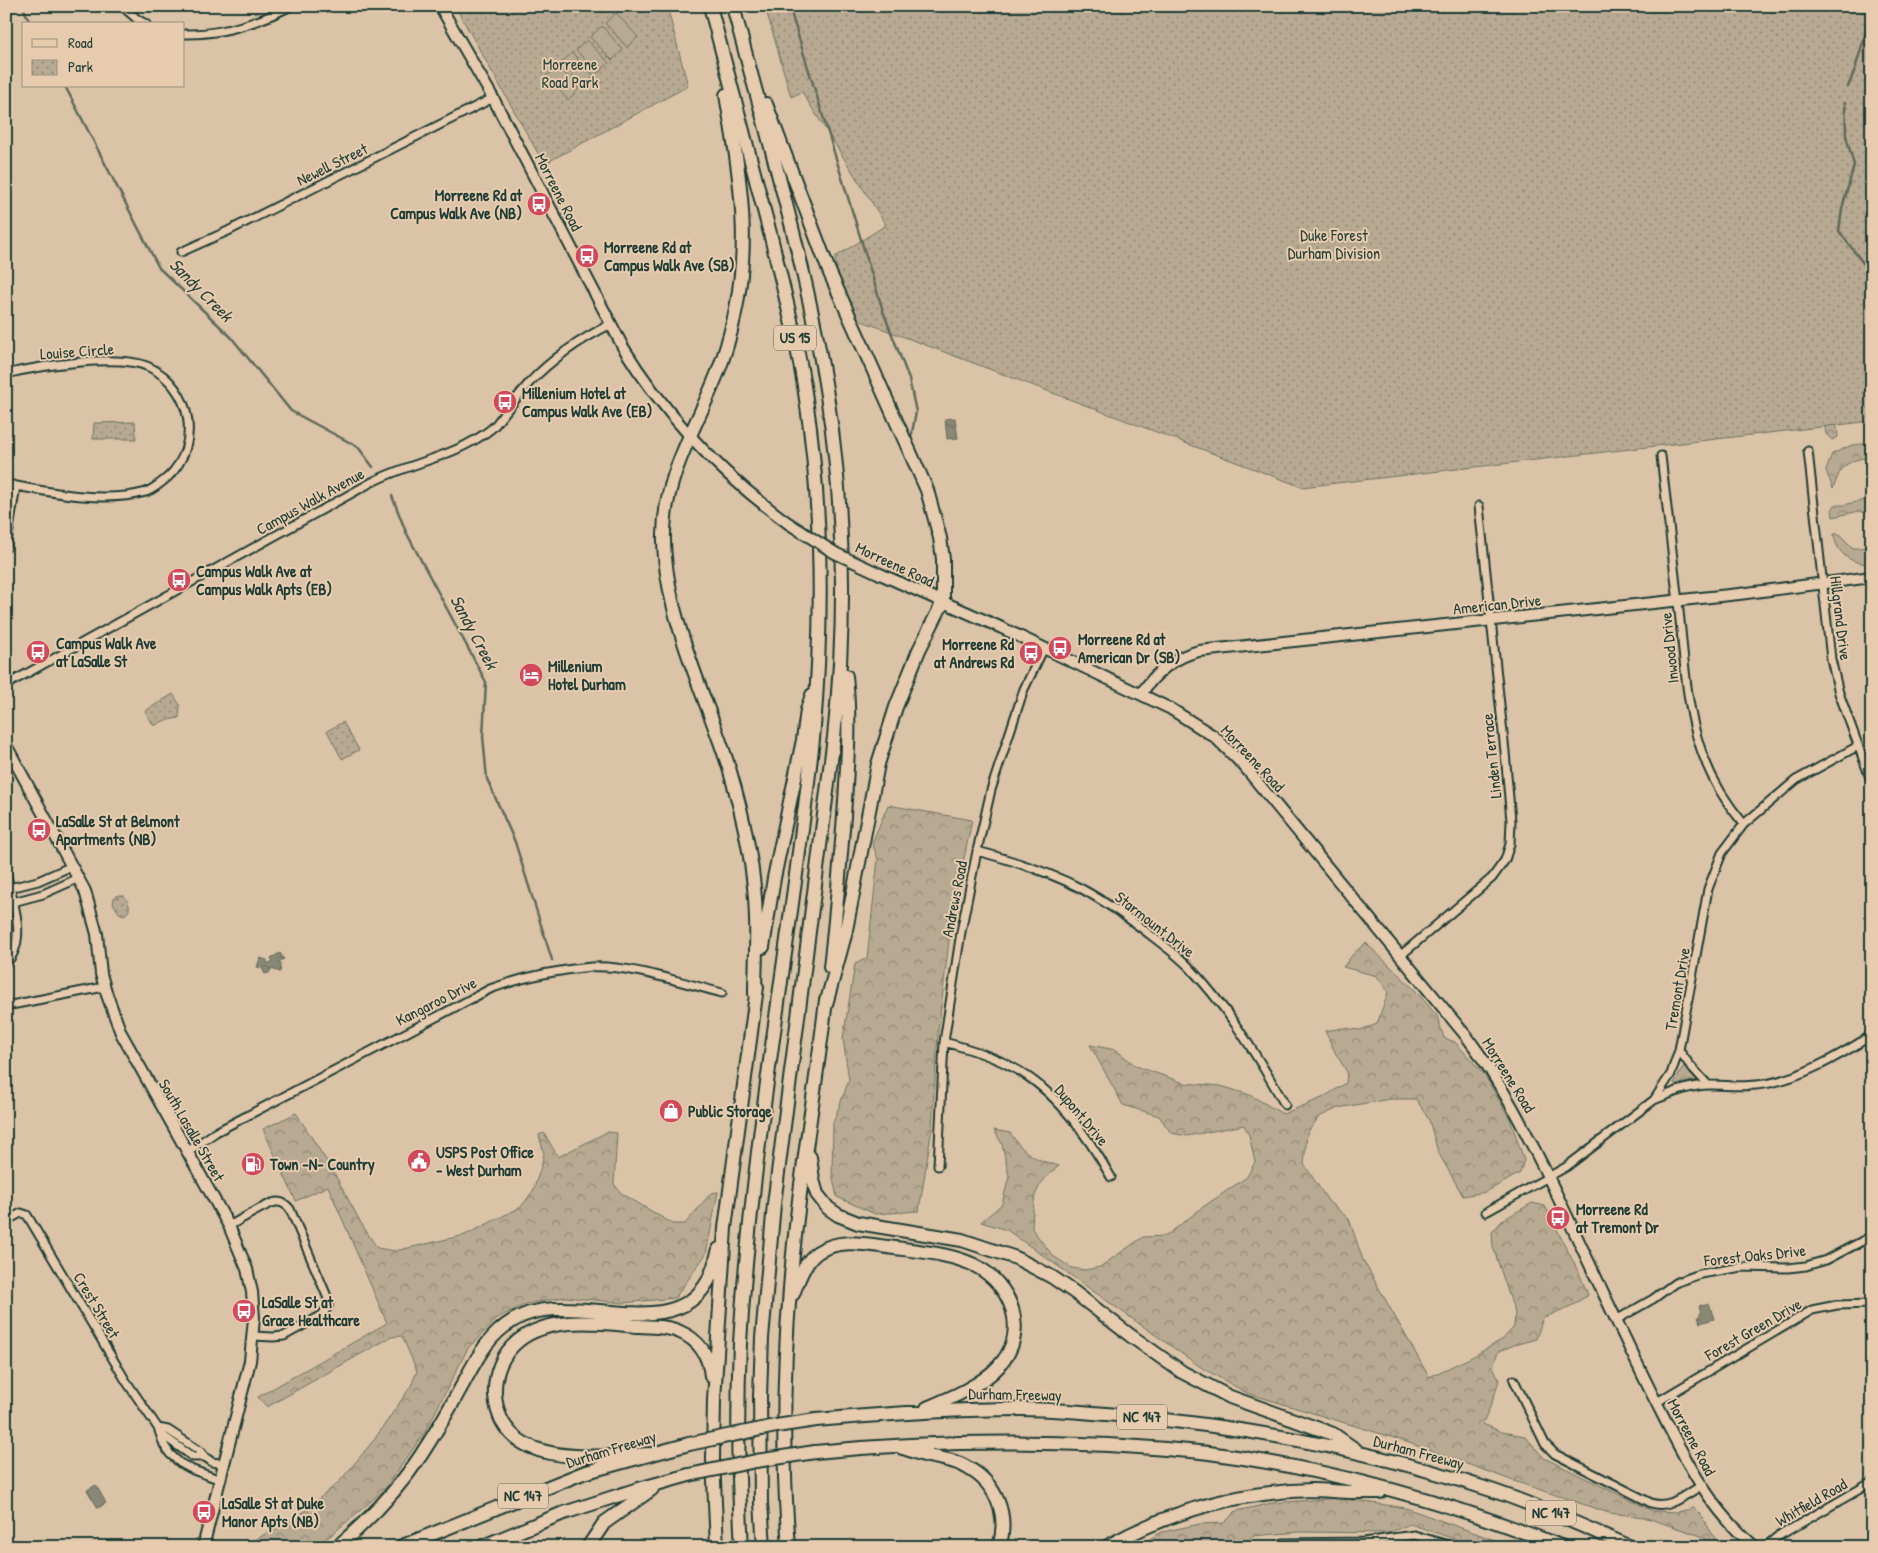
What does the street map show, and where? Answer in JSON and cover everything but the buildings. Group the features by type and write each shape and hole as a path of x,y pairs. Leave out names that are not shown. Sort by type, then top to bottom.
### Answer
{"highway":[{"name":"US 15","path":"733,6 807,291 828,402 840,519 842,598 842,646 833,745 774,1204 762,1338 760,1396 761,1494 764,1547"},
{"name":"US 15","path":"710,7 782,282 799,357 814,469 820,566 818,676 809,773 748,1247 739,1378 742,1547"},
{"path":"710,7 739,176 743,221 742,269 736,315 727,345 716,376 678,460 665,518 664,538 667,578 688,653 730,770 750,850 756,920 755,994"},
{"path":"743,46 828,272 927,490 940,538 943,559 943,602 919,650 896,707 878,764 845,935 825,1008"},
{"path":"789,1547 784,1479 784,1381 794,1250 825,1008 838,886 849,708 842,646"},
{"path":"717,1547 713,1459 714,1400 725,1228 755,994 774,878 801,749 807,710 818,676"},
{"path":"808,1142 813,1180 817,1194 828,1208 838,1215 858,1222 962,1240 1016,1258 1052,1277 1074,1292 1182,1372 1230,1397 1333,1434 1362,1454"},
{"path":"337,1547 366,1522 402,1481 421,1455 477,1357 499,1330 519,1317 544,1310 573,1308 640,1314 656,1313 686,1304 694,1298 707,1282 714,1266 725,1228"},
{"path":"789,1306 807,1263 818,1252 837,1244 858,1243 949,1257 985,1271 1004,1289 1014,1310 1015,1328 1010,1349 999,1367 980,1382 919,1411"},
{"path":"648,1454 563,1456 532,1448 522,1443 505,1424 496,1398 495,1381 506,1354 519,1340 533,1332 562,1324 629,1325 672,1329 697,1342 707,1356 710,1363 714,1400"},
{"name":"Durham Freeway","path":"400,1547 583,1473 689,1444 759,1429 816,1420 919,1411 1022,1409 1091,1412 1226,1428 1277,1436 1362,1454 1492,1490 1631,1547"},
{"name":"NC 147","path":"481,1547 561,1514 662,1482 756,1461 815,1452 892,1445 1038,1442 1140,1447 1207,1453 1318,1473 1406,1494 1495,1522 1563,1547"},
{"path":"892,1445 927,1456 954,1461 975,1472 986,1482 999,1500 1003,1517 1003,1532 999,1547"},
{"path":"588,1547 604,1523 662,1482"},
{"path":"1106,1547 1136,1531 1176,1514 1209,1503 1255,1494 1313,1490 1406,1494"},
{"path":"787,1524 794,1547"}],"street":[{"path":"122,6 143,22"},
{"path":"185,34 226,32 291,6"},
{"name":"Morreene Road","path":"440,6 493,98 611,324 640,374 689,436 748,493 788,523 835,553 1044,648 1141,694 1199,725 1230,751 1258,783 1485,1061 1516,1113 1656,1402 1701,1486 1725,1518 1755,1547"},
{"name":"Newell Street","path":"181,252 228,231 493,98"},
{"name":"Campus Walk Avenue","path":"6,685 393,471 450,453 476,440 496,425 530,382 552,362 595,332 611,324"},
{"name":"Louise Circle","path":"6,374 39,367 90,361 138,364 154,370 174,385 190,420 189,438 182,461 169,476 145,492 99,496 6,484"},
{"name":"Hillgrand Drive","path":"1808,451 1831,659 1839,693 1872,783"},
{"name":"Inwood Drive","path":"1661,456 1688,697 1697,741 1709,772 1744,824"},
{"path":"6,548 16,486"},
{"name":"Linden Terrace","path":"1400,956 1492,878 1500,869 1509,852 1511,822 1479,506"},
{"name":"American Drive","path":"1141,694 1149,682 1171,663 1199,651 1678,601 1872,577"},
{"name":"Andrews Road","path":"938,1166 944,1042 961,932 977,850 991,790 1024,689 1044,648"},
{"name":"South Lasalle Street","path":"6,745 85,891 93,918 104,987 113,1015 130,1052 229,1226 243,1257 252,1292 253,1336 249,1368 204,1547"},
{"name":"Tremont Drive","path":"1486,1212 1566,1167 1654,1100 1671,1074 1679,1050 1708,889 1722,852 1744,824 1796,780 1818,766 1858,746"},
{"name":"Starmount Drive","path":"977,850 1038,871 1079,888 1128,918 1178,956 1223,1008 1258,1059 1285,1106"},
{"path":"10,888 38,882 72,866"},
{"path":"6,872 17,921 18,942 16,949 6,963"},
{"path":"13,902 43,894 79,878"},
{"name":"Kangaroo Drive","path":"187,1152 216,1132 306,1084 490,989 514,980 592,967 646,974 722,993"},
{"path":"6,1006 104,987"},
{"path":"1654,1100 1672,1092 1708,1085 1756,1085 1786,1080 1839,1054 1872,1034"},
{"name":"Dupont Drive","path":"944,1042 988,1055 1011,1066 1037,1084 1064,1109 1088,1140 1111,1177"},
{"path":"1679,1050 1708,1085"},
{"path":"229,1226 272,1202 282,1202 287,1205 329,1301 328,1307 322,1315 284,1336 273,1338 253,1336"},
{"name":"Crest Street","path":"6,1221 21,1213 27,1215 126,1380 159,1431 170,1454 180,1463 193,1470 221,1480"},
{"name":"Forest Oaks Drive","path":"1616,1320 1653,1300 1675,1283 1700,1274 1742,1267 1788,1268 1806,1266 1826,1260 1872,1236"},
{"name":"Forest Green Drive","path":"1656,1402 1812,1310 1837,1305 1872,1304"},
{"path":"1514,1380 1545,1444 1556,1454 1651,1503 1661,1506 1701,1486"},
{"path":"159,1431 168,1430 200,1451 204,1457 212,1462 226,1464"},
{"name":"Whitfield Road","path":"1765,1547 1777,1537 1872,1482"},
{"path":"1275,1547 1283,1543 1349,1545 1414,1535 1456,1547"}],"green space":[{"name":"Morreene Road Park","path":"455,6 667,6 688,86 544,164"},
{"name":"Duke Forest Durham Division","path":"765,6 1867,6 1872,186 1872,421 1302,487 854,318 838,280 835,257 886,225 802,92 791,97"},
{"path":"616,13 638,37 627,47 605,23"},
{"path":"602,26 623,50 612,60 590,37"},
{"path":"587,40 609,63 598,73 576,50"},
{"path":"572,53 594,76 583,87 561,63"},
{"path":"558,66 579,89 568,100 546,76"},
{"path":"1823,415 1836,420 1838,437 1832,440 1826,434"},
{"path":"135,422 136,439 93,439 94,423"},
{"path":"1872,443 1872,459 1860,459 1845,466 1833,488 1826,471 1832,454 1852,445"},
{"path":"1872,498 1872,524 1867,513 1859,511 1833,517 1832,510 1835,505 1844,505"},
{"path":"1834,534 1839,534 1853,548 1872,545 1872,563 1858,562 1846,557 1838,547"},
{"path":"173,694 180,705 179,718 163,721 154,726 145,711"},
{"path":"343,722 359,750 342,759 327,731"},
{"path":"888,805 972,820 952,916 938,1032 932,1128 919,1211 875,1214 837,1197 832,1173 833,1123 849,1080 843,1039 855,964 867,958 878,859 872,843"},
{"path":"119,895 124,896 129,906 127,913 124,915 119,913 113,903 114,898"},
{"path":"1366,943 1417,992 1437,1016 1444,1038 1455,1042 1484,1074 1510,1119 1524,1160 1520,1173 1486,1192 1463,1196 1438,1152 1429,1120 1416,1099 1390,1099 1338,1108 1319,1117 1307,1133 1304,1164 1328,1201 1349,1219 1363,1260 1429,1377 1474,1356 1503,1339 1514,1327 1515,1313 1493,1247 1492,1232 1503,1220 1532,1203 1545,1206 1588,1295 1573,1305 1543,1318 1536,1339 1498,1352 1493,1366 1499,1380 1483,1424 1502,1432 1525,1436 1544,1458 1653,1511 1678,1512 1694,1508 1701,1515 1720,1547 1701,1536 1644,1517 1609,1513 1401,1440 1247,1393 1202,1368 1007,1230 981,1222 1002,1204 1009,1176 1002,1144 994,1130 1010,1133 1030,1155 1059,1166 1044,1180 1036,1193 1032,1229 1053,1256 1072,1268 1085,1270 1100,1267 1143,1237 1166,1236 1203,1207 1247,1177 1255,1162 1249,1135 1244,1125 1187,1136 1171,1133 1159,1116 1123,1105 1090,1045 1116,1050 1136,1066 1184,1083 1221,1086 1250,1095 1283,1114 1322,1098 1346,1083 1347,1072 1325,1031 1343,1028 1360,1030 1377,1024 1388,992 1377,976 1343,967 1354,953"},
{"path":"1684,1066 1697,1080 1675,1085 1674,1083"},
{"path":"296,1113 333,1171 377,1248 395,1251 465,1235 521,1207 533,1191 541,1167 544,1154 539,1135 544,1133 558,1157 607,1132 617,1133 614,1184 621,1193 673,1224 685,1224 711,1193 718,1192 706,1254 675,1298 623,1303 565,1297 526,1304 499,1317 468,1348 425,1432 384,1490 330,1536 311,1547 251,1547 251,1542 301,1514 340,1481 374,1440 411,1386 417,1371 402,1336 391,1337 267,1407 258,1397 387,1323 328,1186 296,1201 263,1129"},
{"path":"1339,1498 1406,1508 1514,1547 1478,1547 1410,1524 1388,1533 1300,1532 1252,1536 1242,1547 1135,1547 1162,1532 1200,1524 1224,1523 1236,1511 1272,1503"}],"water":[{"path":"955,418 958,438 947,439 945,419"},
{"path":"280,953 284,959 279,964 281,964 280,972 271,969 269,973 265,974 262,968 257,967 260,958 267,960 267,963 269,963 273,961 271,958"},
{"path":"1709,1303 1714,1319 1700,1323 1698,1317 1701,1313 1699,1306"},
{"path":"96,1485 106,1503 98,1508 87,1490"}],"waterway":[{"name":"Sandy Creek","path":"23,6 29,22"},
{"path":"789,6 883,311 909,379 916,412 911,438"},
{"path":"1848,87 1871,15 1871,6"},
{"name":"Sandy Creek","path":"66,88 159,268 231,337 291,411 358,447 373,467"},
{"path":"1845,103 1846,136 1854,165 1842,209 1839,231 1872,275"},
{"name":"Sandy Creek","path":"392,496 406,532 486,682 483,736 487,779 515,842 552,960"}],"place":[{"name":"Morreene Rd at Campus Walk Ave (NB)","path":"539,204"},
{"name":"Morreene Rd at Campus Walk Ave (SB)","path":"587,256"},
{"name":"Millenium Hotel at Campus Walk Ave (EB)","path":"505,402"},
{"name":"Campus Walk Ave at Campus Walk Apts (EB)","path":"179,580"},
{"name":"Morreene Rd at American Dr (SB)","path":"1060,648"},
{"name":"Campus Walk Ave at LaSalle St","path":"38,652"},
{"name":"Morreene Rd at Andrews Rd","path":"1031,653"},
{"name":"Millenium Hotel Durham","path":"531,675"},
{"name":"LaSalle St at Belmont Apartments (NB)","path":"39,830"},
{"name":"Public Storage","path":"671,1111"},
{"name":"USPS Post Office - West Durham","path":"419,1161"},
{"name":"Town -N- Country","path":"253,1164"},
{"name":"Morreene Rd at Tremont Dr","path":"1558,1218"},
{"name":"LaSalle St at Grace Healthcare","path":"244,1311"},
{"name":"LaSalle St at Duke Manor Apts (NB)","path":"204,1512"}]}
